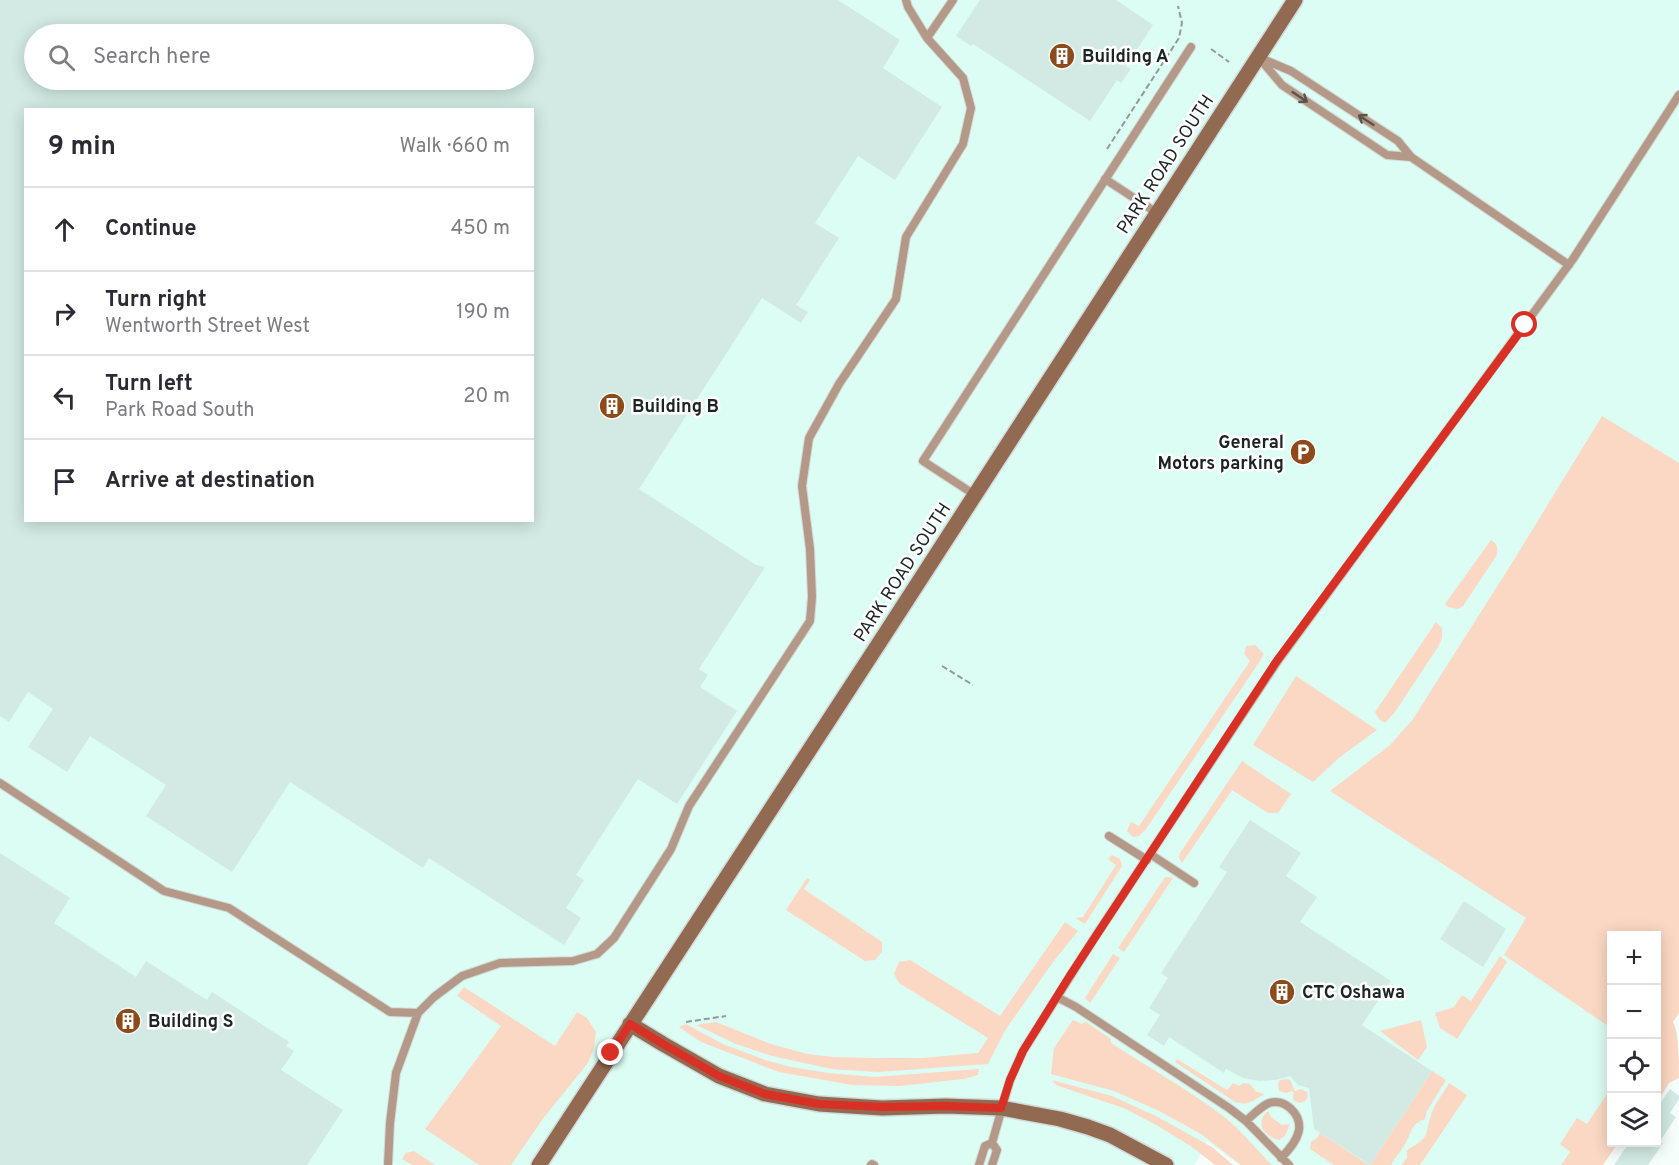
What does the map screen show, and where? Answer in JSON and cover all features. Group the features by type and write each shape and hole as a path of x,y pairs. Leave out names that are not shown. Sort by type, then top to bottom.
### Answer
{"main road":[{"name":"PARK ROAD SOUTH","path":"539,1165 1295,0"},
{"path":"630,1024 719,1076 765,1094 819,1104 1001,1108 1060,1119 1088,1127 1110,1135 1166,1165"}],"lane":[{"path":"388,1165 396,1073 418,1013 434,997 462,976 500,963 573,962 597,954 614,938 671,849 688,806 810,621 812,597 810,549 802,486 808,438 839,384 896,300 906,237 963,144 971,108 963,78 927,38 906,0"},
{"path":"927,38 952,0"},
{"path":"975,495 923,461 1191,47"},
{"path":"1258,57 1282,86 1387,155 1411,157"},
{"path":"1258,57 1291,71 1398,141 1411,157 1569,265"},
{"path":"992,1143 1010,1080 1023,1051 1148,857 1276,662 1569,265 1679,95"},
{"path":"1105,179 1157,213"},
{"path":"0,783 164,891 229,908 390,1012 418,1013"},
{"path":"1108,836 1194,883"},
{"path":"1057,997 1229,1108 1246,1121 1289,1165"},
{"path":"1246,1121 1269,1103 1282,1102 1289,1106 1299,1122 1299,1131 1289,1150 1281,1158"},
{"path":"979,1165 985,1146 992,1143"},
{"path":"992,1143 997,1149 992,1165"}],"path":[{"path":"1107,149 1179,38 1182,23 1178,6"},
{"path":"1211,49 1229,62"},
{"path":"942,666 973,685"},
{"path":"686,1022 726,1016"}],"shaded area":[{"path":"0,0 1679,0 1679,996 1661,949 1661,931 1607,931 1607,1103 1565,1165 1240,1165 1207,1141 1195,1165 0,1165"},
{"path":"1602,416 1679,463 1679,1013 1673,1022 1678,1040 1679,1078 1669,1083 1661,1096 1661,931 1607,931 1607,1025 1504,955 1526,918 1330,791 1390,745 1413,719"},
{"path":"1491,540 1497,546 1497,555 1463,606 1458,609 1448,607 1445,604"},
{"path":"1436,622 1442,628 1442,638 1438,647 1395,712 1385,723 1375,712"},
{"path":"1255,645 1264,654 1258,664 1146,829 1139,836 1133,837 1127,831 1131,822 1139,826 1250,661 1244,654 1246,646"},
{"path":"1296,676 1377,730 1340,757 1313,782 1253,745"},
{"path":"1242,761 1291,794 1278,813 1268,813 1232,790 1182,863 1179,858 1180,853"},
{"path":"1112,855 1120,859 1122,866 1085,924 1075,918 1083,917 1116,865 1108,859"},
{"path":"1165,877 1173,878 1124,952 1118,948"},
{"path":"807,878 810,880 804,889 882,942 882,952 875,960 865,961 786,910"},
{"path":"1065,922 1078,931 1006,1029 988,1064 878,1072 832,1069 772,1056 736,1044 696,1025 716,1022 771,1044 807,1054 833,1057 922,1058 978,1053 988,1038 899,983 894,974 899,962 910,960 1000,1016"},
{"path":"1113,954 1120,958 1090,1003 1085,998"},
{"path":"1500,956 1507,962 1457,1039 1440,1028 1435,1013 1454,1007 1462,995 1471,1001"},
{"path":"464,987 555,1046 577,1012 587,1018 596,1032 594,1048 588,1063 545,1116 511,1165 479,1165 425,1129 501,1026 457,996"},
{"path":"1073,1020 1082,1024 1086,1022 1111,1039 1111,1043 1223,1116 1272,1165 1241,1165 1201,1134 1159,1111 1114,1091 1051,1074 1054,1048"},
{"path":"1421,1020 1427,1047 1418,1060 1380,1031"},
{"path":"686,1024 723,1044 765,1060 828,1073 875,1077 979,1069 978,1075 964,1079 899,1086 852,1085 779,1072 701,1042 679,1027"},
{"path":"1177,1059 1227,1090 1233,1083 1239,1086 1243,1083 1250,1084 1255,1091 1264,1094 1247,1103 1235,1102 1175,1062"},
{"path":"1432,1071 1446,1080 1427,1111 1425,1119 1414,1126 1391,1165 1370,1165"},
{"path":"1052,1080 1112,1096 1156,1116 1212,1147 1233,1165 1215,1165 1192,1147 1126,1109 1056,1085"},
{"path":"1280,1080 1290,1080 1295,1091 1301,1089 1307,1092 1308,1097 1305,1101 1300,1103 1294,1101 1292,1091 1286,1093 1279,1091"},
{"path":"1449,1083 1467,1095 1420,1165 1401,1165 1407,1158 1407,1150 1424,1138 1434,1108"},
{"path":"1607,1094 1607,1147 1615,1147 1603,1165 1561,1165 1570,1152 1560,1144 1577,1118 1587,1124"},
{"path":"1268,1111 1271,1117 1282,1125 1290,1124 1285,1136 1279,1140 1265,1132 1261,1124"},
{"path":"1320,1133 1369,1165 1334,1165 1310,1149 1311,1142"},
{"path":"414,1151 435,1165 412,1165 402,1159 406,1153"}],"building":[{"name":"Building B","path":"0,0 838,0 900,40 883,68 942,107 895,180 858,156 815,223 839,238 796,305 808,312 801,323 762,298 639,489 756,565 765,567 699,669 708,675 700,687 737,711 677,804 638,779 576,875 584,880 566,908 581,918 564,945 429,858 423,868 290,782 232,872 146,816 166,785 90,736 67,772 28,747 53,709 28,692 9,722 0,716"},
{"name":"Building A","path":"980,0 1116,0 1153,25 1126,66 1131,69 1121,83 1117,80 1090,121 973,44 971,46 956,36"},
{"name":"CTC Oshawa","path":"1250,820 1301,853 1286,876 1317,897 1300,922 1391,981 1362,1025 1432,1071 1370,1165 1314,1129 1309,1088 1298,1085 1290,1076 1259,1081 1243,1078 1226,1069 1224,1073 1169,1037 1164,1046 1147,1035 1160,1015 1149,1008 1168,978 1161,973 1227,872 1219,867"},
{"name":"Building S","path":"0,853 70,898 54,923 136,977 146,961 207,1000 212,992 289,1042 286,1046 294,1051 281,1070 343,1110 307,1165 0,1165"},
{"path":"1464,901 1506,929 1483,967 1440,939"},
{"path":"1670,1089 1679,1096 1670,1113 1676,1117 1661,1140 1661,1102"},
{"path":"1626,1147 1660,1147 1648,1165 1614,1165"}],"place":[{"name":"Building A","path":"1062,56"},
{"name":"Building B","path":"612,406"},
{"name":"General Motors parking","path":"1303,452"},
{"name":"CTC Oshawa","path":"1282,992"},
{"name":"Building S","path":"128,1021"}],"route":[{"path":"611,1053 630,1024 719,1076 765,1094 819,1104 1001,1108 1023,1051 1276,662 1525,325"}]}
